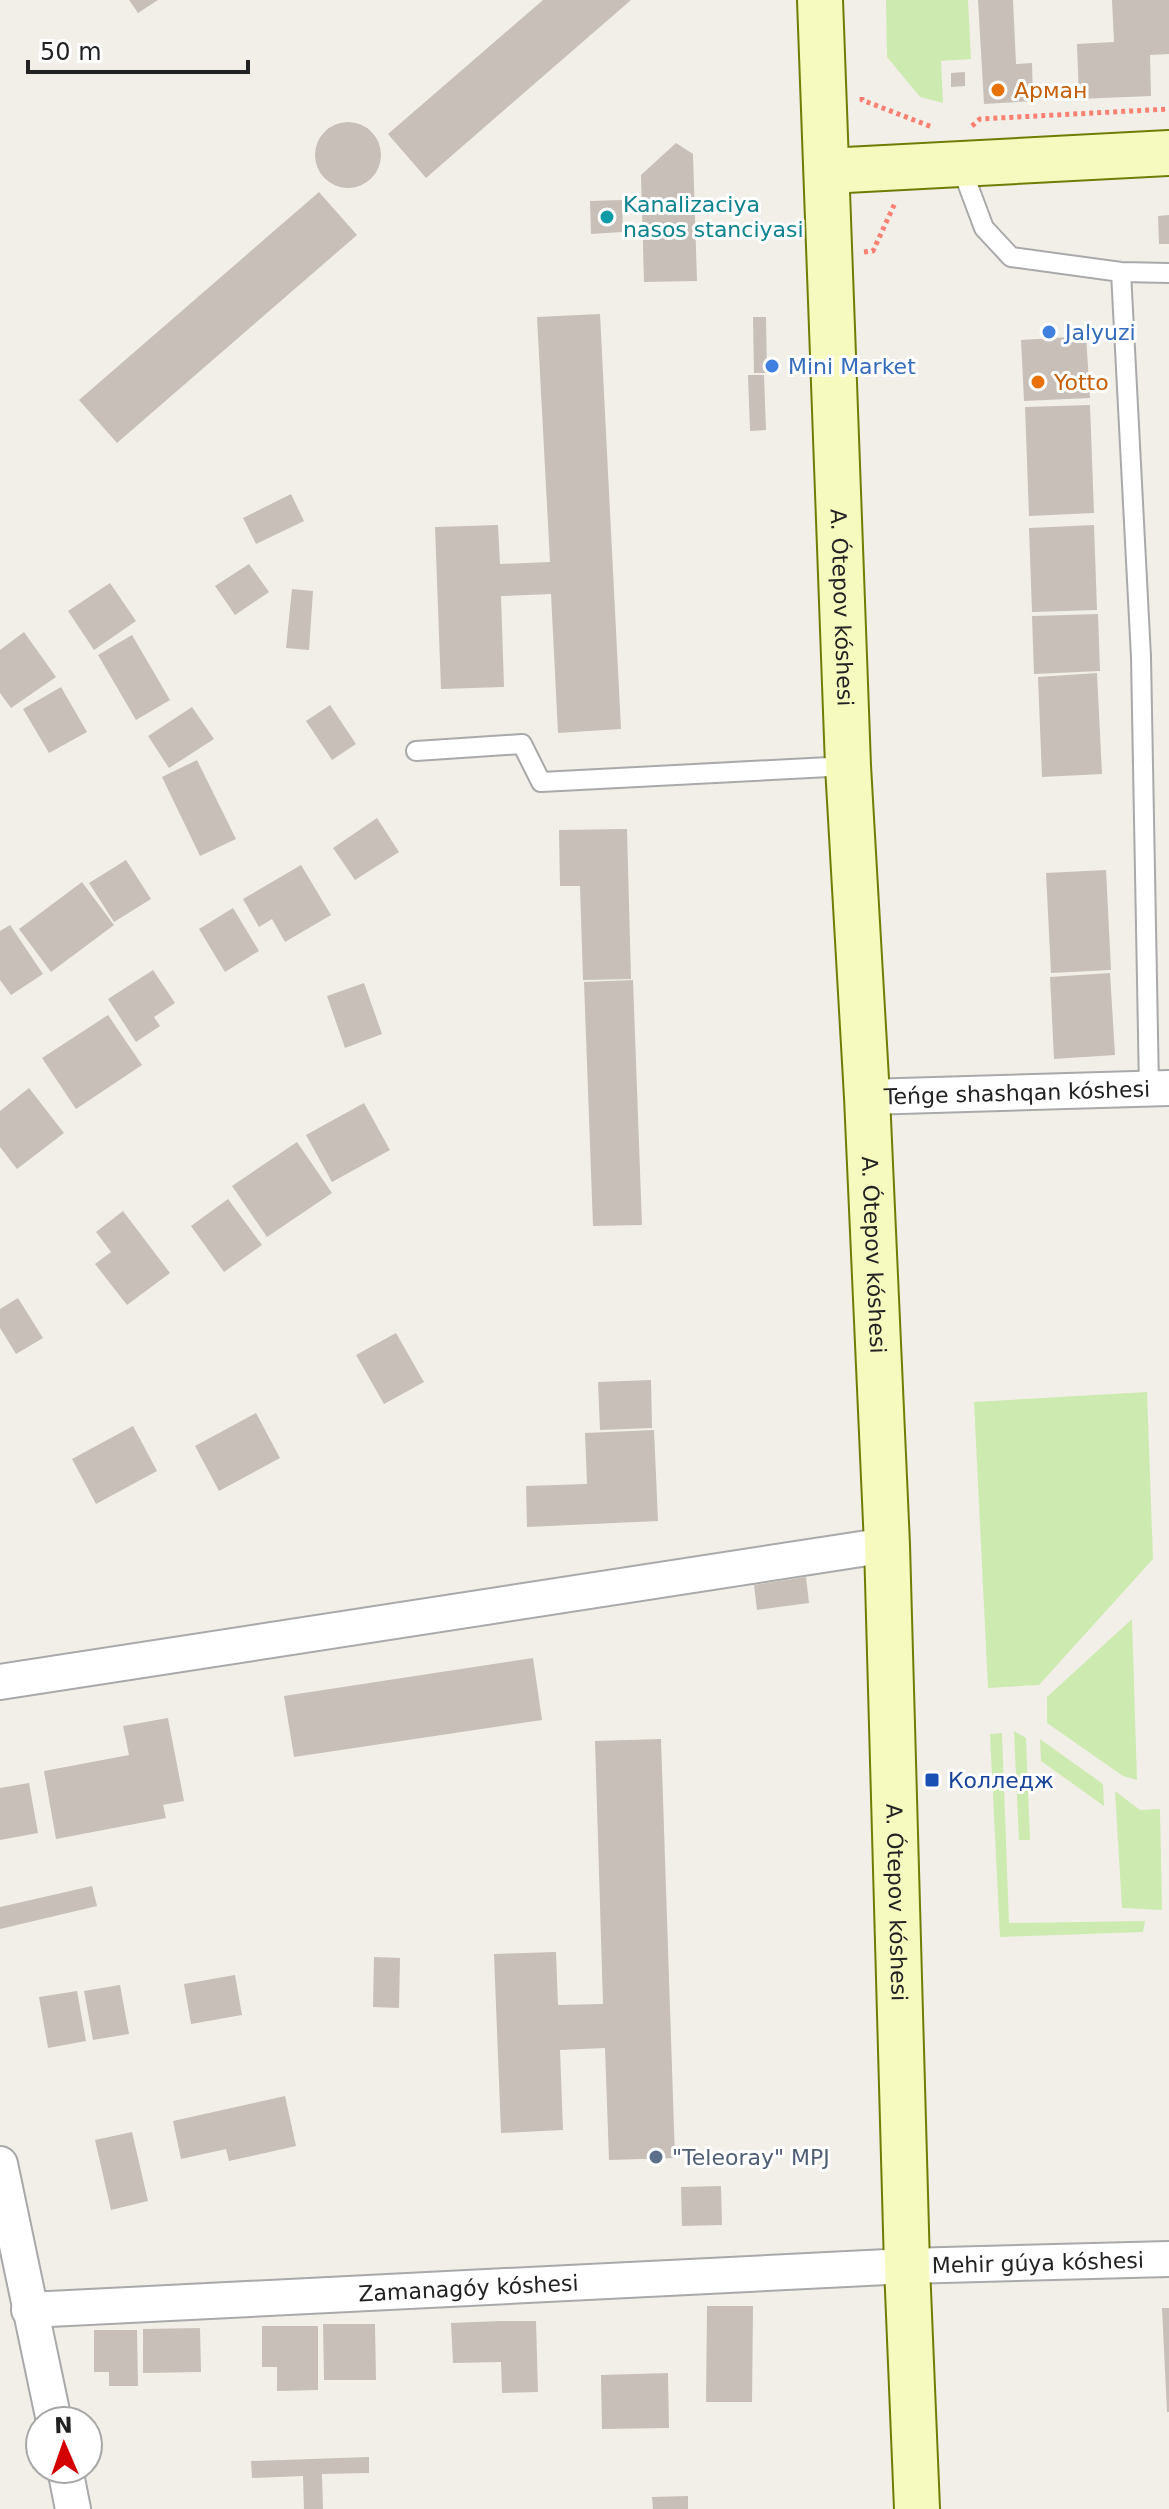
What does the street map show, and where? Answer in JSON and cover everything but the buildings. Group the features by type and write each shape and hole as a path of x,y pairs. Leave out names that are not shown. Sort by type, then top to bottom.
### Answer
{"main road":[{"name":"A. Ótepov kóshesi","path":"820,0 848,766 867,1097 887,1545 907,2266 917,2509"},
{"path":"827,171 959,141 1169,153"}],"street":[{"name":"Teńge shashqan kóshesi","path":"867,1097 1159,1088"},
{"path":"0,1682 887,1545"},
{"path":"0,2164 50,2405"},
{"name":"Mehir gúyа kóshesi","path":"907,2266 1169,2259"},
{"name":"Zamanagóy kóshesi","path":"29,2310 907,2266"},
{"path":"68,2485 73,2509"}],"lane":[{"path":"959,141 984,228 1011,257 1121,272 1169,273"},
{"path":"1121,272 1159,1088"},
{"path":"416,751 522,744 541,782 848,766"}],"path":[{"path":"862,100 959,141 980,119 1169,109"},
{"path":"855,253 873,251 897,200"}],"green space":[{"path":"886,0 968,0 971,59 941,61 943,103 920,97 887,57"},
{"path":"1147,1392 1153,1559 1039,1685 988,1688 974,1402"},
{"path":"1132,1619 1137,1780 1123,1776 1047,1723 1047,1697"},
{"path":"1014,1731 1026,1738 1030,1840 1019,1840"},
{"path":"1002,1733 1009,1923 1145,1921 1143,1932 1000,1937 990,1734"},
{"path":"1040,1739 1103,1784 1104,1806 1041,1761"},
{"path":"1115,1791 1140,1810 1160,1809 1162,1910 1122,1908"}],"place":[{"name":"Арман","path":"998,90"},
{"name":"Kanalizaciya nasos stanciyasi","path":"607,217"},
{"name":"Jalyuzi","path":"1049,332"},
{"name":"Mini Market","path":"772,366"},
{"name":"Yotto","path":"1038,382"},
{"name":"Колледж","path":"932,1780"},
{"name":"\"Teleoray\" MPJ","path":"656,2157"}]}
